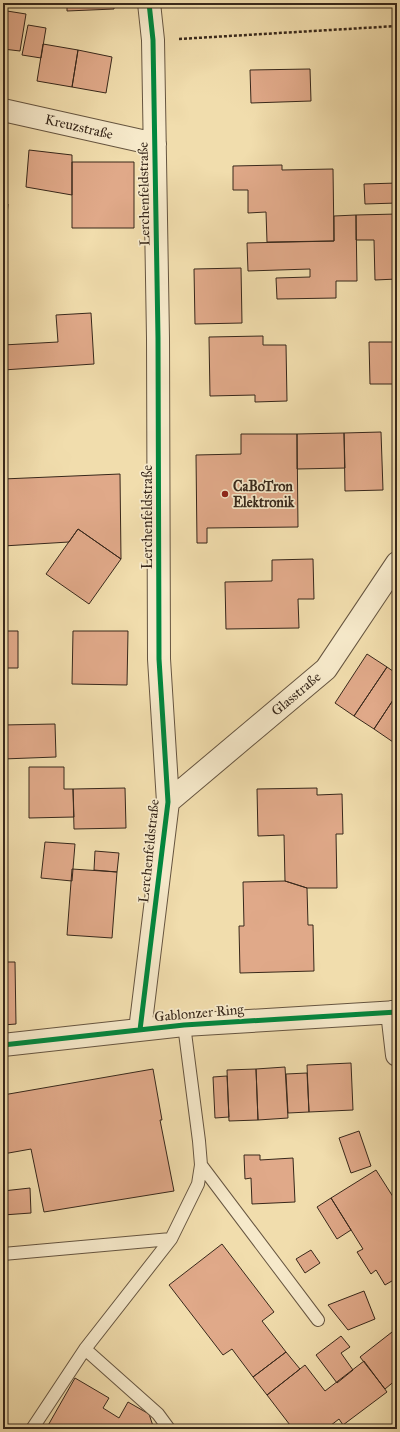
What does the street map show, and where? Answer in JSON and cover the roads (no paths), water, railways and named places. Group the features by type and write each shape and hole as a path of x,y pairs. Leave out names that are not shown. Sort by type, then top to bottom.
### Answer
{"street":[{"name":"Lerchenfeldstraße","path":"140,1030 168,802 159,660 158,346 155,144 152,40 149,3"},
{"name":"Kreuzstraße","path":"3,110 155,144"},
{"name":"Glasstraße","path":"168,802 326,669 397,563"},
{"name":"Gablonzer Ring","path":"3,1045 184,1025 394,1012"},
{"path":"394,1012 397,1055"}],"lane":[{"path":"32,1429 85,1349 172,1239 198,1184 201,1165 184,1025"},
{"path":"201,1165 318,1320"},
{"path":"3,1254 172,1239"},
{"path":"85,1349 158,1414 168,1429"}],"place":[{"name":"CaBoTron Elektronik","path":"225,494"}]}
